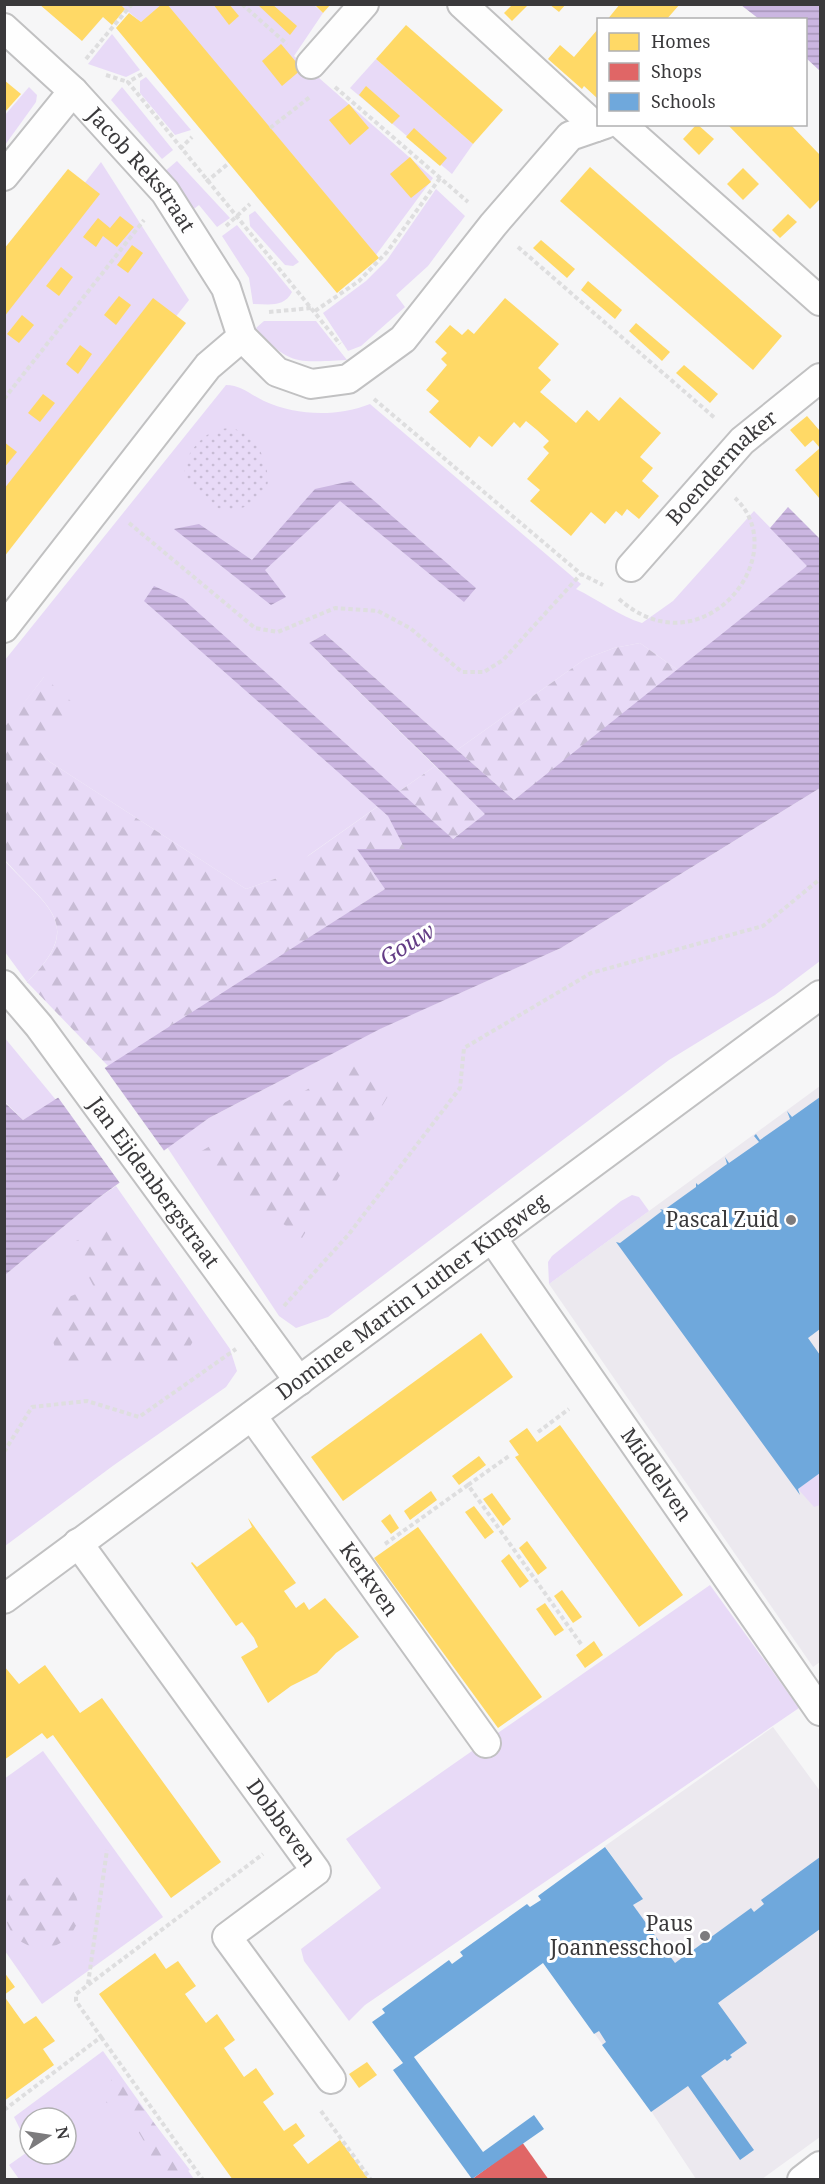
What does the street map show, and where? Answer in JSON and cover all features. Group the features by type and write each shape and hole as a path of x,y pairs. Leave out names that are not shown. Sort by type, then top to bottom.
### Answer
{"street":[{"path":"320,73 364,4"},
{"path":"462,4 597,117"},
{"name":"Jacob Rekstraat","path":"4,28 73,91 165,192 226,288 239,326 277,372 311,384 348,379 403,339 493,225"},
{"path":"4,176 73,91"},
{"path":"493,225 570,136 604,126"},
{"path":"608,126 820,301"},
{"path":"4,628 239,326"},
{"name":"Boendermaker","path":"632,567 742,441 820,378"},
{"name":"Jan Eijdenbergstraat","path":"4,985 39,1026 170,1208 299,1381"},
{"name":"Dominee Martin Luther Kingweg","path":"4,1599 820,995"},
{"name":"Middelven","path":"492,1238 820,1711"},
{"name":"Kerkven","path":"252,1416 486,1743"},
{"name":"Dobbeven","path":"78,1544 316,1871 227,1937 331,2079"},
{"path":"802,2180 820,2166"}],"path":[{"path":"73,91 78,67 132,4"},
{"path":"320,73 742,441"},
{"path":"142,74 128,82 314,310 360,370"},
{"path":"239,326 314,310 360,281 387,252 440,178"},
{"path":"4,399 165,192"},
{"path":"372,397 581,574 610,591"},
{"path":"617,598 632,610 662,623 686,622 713,615 735,594 748,574 753,550 754,523 745,508 711,476"},
{"path":"103,502 255,628 278,632 335,608 378,611 411,628 462,672 484,672 503,660 581,574"},
{"path":"603,585 619,580 632,567"},
{"path":"4,1452 32,1407 87,1401 140,1417 261,1332 349,1234 460,1088 464,1048 591,973 763,926 820,879"},
{"path":"357,1564 509,1455"},
{"path":"468,1485 581,1644"},
{"path":"203,2180 76,2001 76,1994 290,1834"},
{"path":"88,1984 107,1850"},
{"path":"4,2110 101,2037"},
{"path":"331,2079 310,2095 371,2180"}],"shaded area":[{"path":"820,1086 820,1662 813,1667 549,1284"},
{"name":"Paus Joannesschool","path":"773,1727 820,1791 820,2137 762,2179 696,2179 651,2111 546,1967 642,1899 605,1846"}],"green space":[{"path":"120,5 162,5 141,22"},
{"path":"167,5 314,5 323,13 294,56 433,178 376,255"},
{"path":"112,34 140,70 126,77 88,64"},
{"path":"376,59 473,144 452,174 350,88"},
{"path":"146,77 191,130 175,135 140,93 140,81"},
{"path":"29,87 37,95 36,102 5,145 5,115"},
{"path":"122,87 173,150 162,159 111,100"},
{"path":"177,161 230,218 217,227 199,205 191,211 163,173"},
{"path":"101,162 189,300 5,533 5,286"},
{"path":"436,189 465,216 428,266 396,295 405,307 361,346 348,351 323,313 366,281 387,260"},
{"path":"255,211 299,262 293,266 285,265 250,226 249,215"},
{"path":"237,225 292,292 285,301 275,304 253,304 249,278 222,236"},
{"path":"264,321 316,321 347,360 306,361 287,356 256,328"},
{"path":"226,385 241,388 276,406 303,412 331,413 370,404 581,584 576,589 626,617 642,623 673,601 754,511 808,566 679,671 640,643 614,648 585,659 457,750 325,634 309,643 435,766 309,855 284,883 277,878 246,889 50,762 38,751 44,677 5,728 5,660"},
{"path":"233,428 255,438 267,470 268,480 262,496 249,505 232,509 216,508 188,480 185,464 192,450 208,434"},
{"path":"640,643 679,671 514,800 457,750 585,659 614,648"},
{"path":"44,677 74,704 39,751 50,762 246,889 277,878 435,766 486,814 385,889 109,1067 27,982 45,962 55,945 57,930 54,917 46,904 5,860 4,728"},
{"path":"820,788 820,961 775,995 669,1060 328,1317 296,1328 279,1316 167,1147 209,1118 379,1029 561,948"},
{"path":"4,860 46,904 54,917 57,930 55,945 45,962 27,982 5,952"},
{"path":"4,1037 56,1100 23,1120 5,1102"},
{"path":"356,1061 393,1088 302,1238 193,1156"},
{"path":"116,1186 230,1349 237,1371 226,1387 114,1465 5,1546 5,1275"},
{"path":"632,1195 639,1197 649,1211 549,1284 548,1262 552,1256 621,1201"},
{"path":"114,1225 204,1321 180,1365 60,1365 43,1307 94,1287 71,1243"},
{"path":"820,1473 820,1505 814,1507 798,1489"},
{"path":"710,1585 799,1708 365,2005 349,2021 304,1961 301,1949 381,1888 346,1839"},
{"path":"43,1751 163,1917 42,2004 5,1951 4,1779"},
{"path":"42,1874 56,1877 68,1885 76,1897 79,1911 76,1925 68,1937 56,1945 42,1948 28,1945 16,1937 8,1925 5,1911 8,1897 16,1885 28,1877"},
{"path":"103,2051 194,2179 19,2179 9,2165 18,2159 18,2166 78,2166 78,2106 29,2106"},
{"path":"115,2072 190,2170 171,2179 158,2179 145,2143 132,2123 102,2100"}],"water":[{"path":"741,5 820,5 820,71 807,59 807,18 758,18"},
{"path":"351,481 476,588 464,602 340,501 265,570 286,597 271,605 174,529 199,524 252,560 315,489"},
{"name":"Gouw","path":"788,507 820,539 820,788 561,948 380,1029 209,1118 97,1199 5,1275 4,1102 23,1120 385,889 357,849 405,849 388,816 144,601 154,586 183,599 453,839 485,814 309,643 325,634 514,800 807,566 770,528"}],"pier":[{"path":"104,1067 165,1152 122,1186 57,1096"}],"building: Homes":[{"path":"39,4 120,4 125,9 112,25 103,17 82,41"},
{"path":"162,4 167,4 379,258 337,293 116,28 129,13 141,22"},
{"path":"213,4 229,4 239,16 229,25"},
{"path":"257,4 272,4 297,26 290,35"},
{"path":"314,4 331,4 323,13"},
{"path":"513,4 529,4 512,21 504,13"},
{"path":"549,4 566,4 559,12"},
{"path":"620,4 680,4 668,18 609,18"},
{"path":"406,25 503,110 473,144 376,59"},
{"path":"597,30 597,98 584,86 582,89 548,59 560,45 574,57"},
{"path":"281,44 302,69 282,86 262,61"},
{"path":"4,80 21,94 4,113"},
{"path":"366,86 400,116 392,124 359,95"},
{"path":"349,104 369,128 350,145 329,120"},
{"path":"695,126 699,126 714,139 699,155 683,139"},
{"path":"729,126 792,126 820,155 820,199 810,209"},
{"path":"414,128 447,158 440,166 406,137"},
{"path":"410,157 431,182 411,198 390,174"},
{"path":"590,167 782,336 753,370 560,201"},
{"path":"743,168 759,184 743,200 727,184"},
{"path":"68,169 100,194 4,317 4,249"},
{"path":"788,214 797,222 780,238 772,230"},
{"path":"120,216 134,227 117,247 103,236 96,247 83,237 98,218 110,228"},
{"path":"541,240 575,269 567,278 533,248"},
{"path":"132,245 143,253 128,273 117,265"},
{"path":"61,267 73,277 59,296 46,286"},
{"path":"588,281 622,310 615,319 581,290"},
{"path":"119,296 131,305 116,325 104,315"},
{"path":"153,298 186,323 4,557 4,489"},
{"path":"505,298 559,344 538,368 551,380 540,392 576,423 587,410 599,421 620,397 661,433 640,457 653,468 642,481 659,496 639,519 627,509 622,516 616,511 605,524 591,512 571,536 530,501 540,490 527,479 549,453 543,447 549,441 537,430 526,421 520,428 514,422 492,447 479,436 470,448 429,412 439,401 426,390 447,365 441,359 447,353 435,342 450,325 462,335 468,329 474,334"},
{"path":"22,315 34,325 19,343 7,334"},
{"path":"636,323 670,352 662,361 629,331"},
{"path":"80,345 92,354 78,374 66,364"},
{"path":"684,365 718,394 710,403 676,373"},
{"path":"43,394 55,403 40,422 28,413"},
{"path":"807,416 820,431 820,448 813,440 805,447 790,430"},
{"path":"4,442 17,452 4,468"},
{"path":"820,448 820,499 795,470"},
{"path":"481,1333 513,1377 343,1501 311,1457"},
{"path":"560,1425 683,1595 639,1627 515,1457 519,1455 509,1441 527,1428 537,1442"},
{"path":"479,1456 486,1465 459,1485 452,1476"},
{"path":"431,1491 437,1500 410,1520 404,1511"},
{"path":"492,1493 511,1519 503,1526 483,1499"},
{"path":"474,1506 494,1532 485,1539 465,1512"},
{"path":"390,1514 399,1528 391,1534 381,1521"},
{"path":"248,1518 296,1583 284,1591 296,1608 304,1602 309,1610 325,1598 359,1637 336,1653 317,1673 291,1686 268,1703 241,1657 258,1647 254,1638 242,1622 236,1626 191,1563 197,1567 252,1527"},
{"path":"418,1527 542,1697 498,1728 374,1558"},
{"path":"527,1541 547,1568 538,1575 519,1548"},
{"path":"509,1554 529,1581 520,1588 501,1561"},
{"path":"562,1590 582,1617 573,1623 554,1596"},
{"path":"545,1603 564,1630 555,1636 536,1609"},
{"path":"594,1641 603,1655 585,1668 576,1655"},
{"path":"45,1665 80,1713 102,1698 221,1862 171,1898 53,1735 47,1739 42,1733 4,1760 4,1666 19,1684"},
{"path":"155,1953 166,1969 178,1961 196,1986 185,1994 206,2023 217,2014 235,2040 224,2048 244,2077 256,2068 274,2094 263,2102 284,2131 296,2123 305,2136 293,2145 308,2164 340,2140 369,2180 233,2180 99,1994"},
{"path":"4,1972 15,1987 4,1995"},
{"path":"4,1996 24,2024 36,2016 55,2041 43,2049 54,2065 4,2101"},
{"path":"367,2062 377,2075 359,2088 349,2074"}],"building: Shops":[{"path":"522,2142 549,2180 471,2180"}],"building: Schools":[{"path":"820,1097 820,1329 808,1338 820,1355 820,1473 798,1489 800,1495 616,1242 620,1243 662,1211 660,1209 664,1210 696,1187 696,1183 698,1185 727,1164 725,1157 729,1163 759,1142 754,1136 756,1134 760,1140 790,1119 787,1111 792,1117"},
{"path":"605,1847 643,1899 633,1905 675,1963 683,1957 682,1954 685,1956 751,1908 754,1912 764,1904 761,1900 820,1857 820,1929 718,2003 747,2043 730,2055 732,2057 727,2061 725,2059 701,2076 754,2150 740,2160 688,2086 651,2112 602,2045 606,2042 599,2031 594,2034 543,1963 414,2057 483,2152 534,2115 544,2129 472,2179 393,2070 403,2063 372,2022 385,2013 382,2009 449,1960 452,1964 463,1956 460,1952 527,1904 530,1907 541,1900 538,1896"}],"place":[{"name":"Pascal Zuid","path":"791,1220"},
{"name":"Paus Joannesschool","path":"705,1936"}]}
